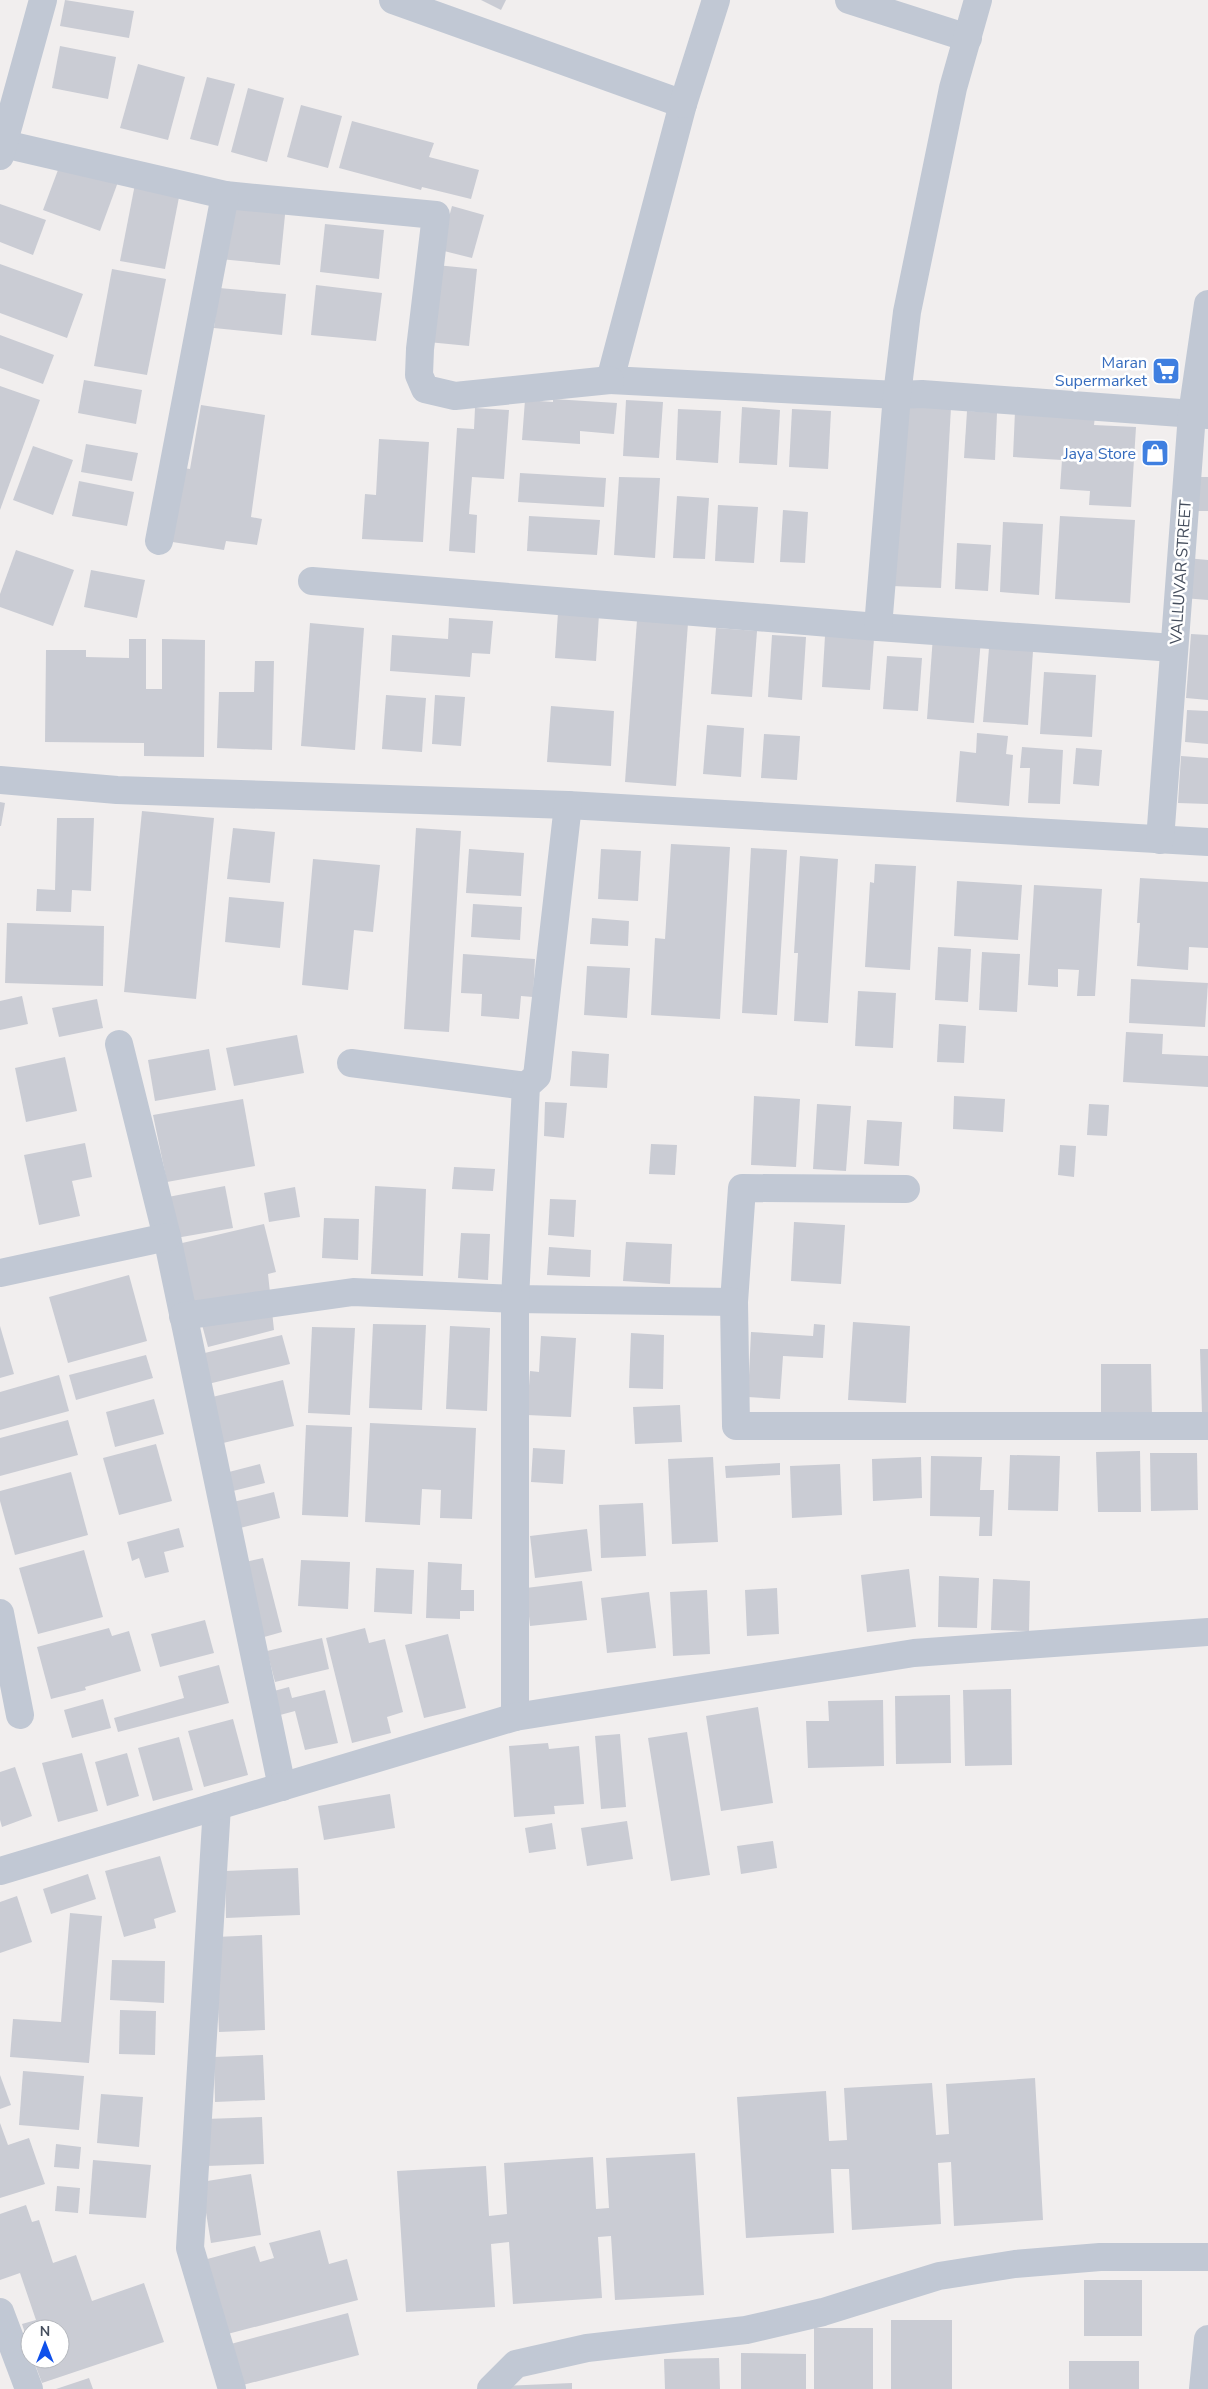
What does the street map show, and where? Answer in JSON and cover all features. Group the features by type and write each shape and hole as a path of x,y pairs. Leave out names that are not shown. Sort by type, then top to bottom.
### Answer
{"street":[{"path":"43,0 2,150 225,195 436,215 420,349 419,376 425,389 455,396 610,380 897,395 922,394 1200,414"},
{"path":"393,0 683,104"},
{"path":"610,380 683,104 716,0"},
{"path":"849,0 968,38"},
{"path":"878,627 897,395 907,312 953,88 978,0"},
{"path":"159,541 225,195"},
{"name":"VALLUVAR STREET","path":"1160,840 1174,648 1200,414 1208,304"},
{"path":"312,581 878,627 1174,648"},
{"path":"0,780 116,790 568,805 1208,842"},
{"path":"515,1717 515,1299 526,1086 537,1076 568,805"},
{"path":"119,1044 167,1237 282,1787"},
{"path":"351,1063 526,1086"},
{"path":"906,1190 742,1188 734,1302 736,1426 1208,1426"},
{"path":"0,1273 167,1237"},
{"path":"183,1316 353,1292 515,1299 734,1302"},
{"path":"0,1613 20,1715"},
{"path":"0,1871 515,1717 914,1653 1208,1632"},
{"path":"217,1806 190,2248 232,2389"},
{"path":"491,2389 516,2364 587,2348 746,2330 823,2312 939,2276 1016,2264 1100,2257 1208,2257"},
{"path":"0,2312 29,2389"},
{"path":"1203,2389 1208,2339"}],"building":[{"path":"65,0 134,11 129,38 60,26"},
{"path":"481,0 506,0 501,10"},
{"path":"60,46 116,57 108,99 52,88"},
{"path":"138,64 185,77 168,140 120,128"},
{"path":"207,77 235,84 218,146 190,139"},
{"path":"248,88 284,98 267,162 231,152"},
{"path":"301,105 342,116 328,168 287,157"},
{"path":"352,121 434,143 429,157 479,170 471,199 422,187 421,190 339,168"},
{"path":"61,162 118,182 100,231 43,210"},
{"path":"136,179 181,187 165,269 120,261"},
{"path":"226,199 286,205 280,265 220,259"},
{"path":"0,204 46,220 33,255 0,242"},
{"path":"452,206 484,215 472,258 440,250"},
{"path":"325,224 384,230 379,279 320,272"},
{"path":"0,264 83,294 67,338 0,313"},
{"path":"436,265 477,269 469,346 428,342"},
{"path":"112,269 166,279 147,375 94,366"},
{"path":"316,285 382,293 376,341 311,335"},
{"path":"219,288 286,294 282,335 214,328"},
{"path":"0,335 54,355 43,384 0,368"},
{"path":"84,380 142,390 136,424 78,413"},
{"path":"0,386 40,400 0,510"},
{"path":"553,399 617,403 614,434 580,431 580,444 522,440 525,400 553,402"},
{"path":"626,400 663,402 659,458 623,456"},
{"path":"902,404 951,407 941,588 892,586"},
{"path":"201,405 265,415 251,517 262,519 257,545 226,541 224,550 166,541 178,467 190,469"},
{"path":"742,407 780,410 777,465 739,463"},
{"path":"475,408 509,410 504,479 472,477 469,514 477,515 475,553 449,551 457,428 474,429"},
{"path":"678,409 721,411 718,463 676,460"},
{"path":"792,409 831,411 828,469 789,467"},
{"path":"967,411 997,413 995,460 964,458"},
{"path":"1015,411 1095,416 1094,425 1136,427 1131,507 1089,505 1090,491 1060,489 1062,460 1013,457"},
{"path":"379,439 429,442 423,542 362,539 365,494 376,495"},
{"path":"86,444 138,453 132,481 81,472"},
{"path":"33,446 73,460 53,515 13,500"},
{"path":"520,473 606,478 604,507 518,502"},
{"path":"619,477 660,478 655,558 614,555"},
{"path":"1198,477 1208,477 1208,511 1195,511"},
{"path":"79,481 134,492 127,526 72,516"},
{"path":"677,496 709,498 705,559 673,558"},
{"path":"718,505 758,507 754,563 715,561"},
{"path":"783,510 808,512 805,563 780,562"},
{"path":"529,516 600,520 597,555 527,551"},
{"path":"1060,516 1135,520 1130,603 1055,599"},
{"path":"1003,522 1043,524 1039,595 1000,592"},
{"path":"957,543 991,545 988,591 955,589"},
{"path":"16,550 74,570 53,626 0,607 0,594"},
{"path":"1186,558 1208,560 1208,600 1183,598"},
{"path":"91,570 145,580 137,618 84,607"},
{"path":"558,612 599,614 596,661 555,658"},
{"path":"449,618 493,621 490,654 472,653 470,677 390,671 392,635 448,639"},
{"path":"637,620 688,623 676,786 625,782"},
{"path":"310,623 364,628 355,750 301,746"},
{"path":"716,628 757,631 752,697 711,694"},
{"path":"1191,634 1208,635 1208,700 1186,698"},
{"path":"772,635 806,637 802,700 768,697"},
{"path":"825,636 874,639 870,690 822,687"},
{"path":"933,636 981,639 974,723 927,719"},
{"path":"129,639 146,639 146,689 162,689 162,639 205,640 204,757 144,756 144,743 45,742 46,650 86,650 86,657 129,658"},
{"path":"989,648 1033,651 1028,725 983,722"},
{"path":"887,656 922,658 918,711 883,709"},
{"path":"255,661 274,661 272,750 217,748 219,692 254,692"},
{"path":"1044,672 1096,675 1092,737 1040,734"},
{"path":"386,695 426,698 422,752 382,749"},
{"path":"435,695 465,697 461,746 432,744"},
{"path":"551,706 614,711 611,766 547,762"},
{"path":"1187,710 1208,711 1208,744 1185,742"},
{"path":"707,725 744,728 741,777 703,774"},
{"path":"977,733 1008,736 1006,754 1013,755 1009,806 956,802 960,751 976,753"},
{"path":"764,734 800,736 797,780 761,778"},
{"path":"1022,747 1063,750 1060,804 1028,803 1030,768 1020,768"},
{"path":"1076,748 1102,750 1099,786 1073,784"},
{"path":"1181,756 1208,758 1208,804 1178,803"},
{"path":"0,802 5,803 1,826 0,826"},
{"path":"142,811 214,818 196,999 124,992"},
{"path":"57,818 94,818 91,891 72,890 71,912 36,911 37,889 55,890"},
{"path":"233,828 275,832 270,883 227,879"},
{"path":"416,828 461,831 449,1032 404,1029"},
{"path":"671,844 730,847 720,1019 651,1015 655,938 665,939"},
{"path":"751,848 787,850 777,1015 742,1013"},
{"path":"469,849 524,853 521,896 466,893"},
{"path":"601,849 641,851 638,901 598,899"},
{"path":"800,856 838,859 828,1023 794,1021 798,953 794,953"},
{"path":"313,859 380,865 373,932 354,930 348,990 302,985"},
{"path":"875,864 916,866 910,970 865,967 870,882 874,883"},
{"path":"1140,878 1208,882 1208,948 1189,947 1188,970 1137,966 1140,923 1137,923"},
{"path":"957,881 1022,885 1018,940 954,936"},
{"path":"1034,885 1102,889 1095,996 1077,996 1079,970 1058,969 1058,987 1028,985"},
{"path":"229,897 284,902 280,948 225,942"},
{"path":"473,904 522,907 520,940 471,937"},
{"path":"592,918 629,921 628,946 590,944"},
{"path":"7,923 104,926 103,986 5,983"},
{"path":"938,947 971,949 968,1002 935,1000"},
{"path":"982,952 1020,954 1017,1012 979,1010"},
{"path":"463,954 535,959 533,997 521,996 519,1019 481,1016 482,994 461,993"},
{"path":"587,966 630,968 627,1018 584,1015"},
{"path":"1131,979 1208,983 1205,1027 1129,1023"},
{"path":"858,991 896,993 893,1048 855,1046"},
{"path":"22,996 28,1024 0,1030 0,1001"},
{"path":"97,999 103,1028 59,1037 52,1008"},
{"path":"939,1024 966,1026 964,1063 937,1062"},
{"path":"1126,1032 1163,1034 1162,1054 1208,1056 1208,1087 1123,1082"},
{"path":"297,1035 304,1073 234,1086 226,1048"},
{"path":"209,1049 216,1090 155,1101 148,1060"},
{"path":"572,1051 609,1054 607,1088 570,1086"},
{"path":"65,1057 77,1111 26,1122 15,1068"},
{"path":"754,1096 800,1099 796,1167 751,1165"},
{"path":"954,1096 1005,1099 1003,1132 953,1129"},
{"path":"243,1099 255,1166 167,1182 153,1115"},
{"path":"545,1102 567,1103 564,1138 544,1136"},
{"path":"817,1104 851,1106 846,1171 813,1169"},
{"path":"1089,1104 1109,1105 1107,1136 1087,1135"},
{"path":"867,1120 902,1122 899,1166 864,1164"},
{"path":"85,1143 92,1177 72,1181 80,1216 39,1225 24,1155"},
{"path":"651,1144 677,1145 675,1175 649,1174"},
{"path":"1060,1145 1076,1146 1074,1177 1058,1175"},
{"path":"454,1167 495,1169 493,1191 452,1189"},
{"path":"225,1186 233,1228 176,1238 168,1197"},
{"path":"375,1186 426,1189 423,1276 371,1274"},
{"path":"295,1187 300,1217 269,1222 264,1193"},
{"path":"550,1199 576,1200 574,1237 548,1235"},
{"path":"324,1218 359,1219 358,1260 322,1258"},
{"path":"794,1222 845,1225 841,1284 791,1281"},
{"path":"264,1224 276,1272 268,1274 274,1330 208,1347 201,1321 190,1294 178,1244"},
{"path":"461,1233 490,1234 488,1280 458,1278"},
{"path":"626,1242 672,1244 670,1284 623,1281"},
{"path":"549,1247 591,1250 590,1277 547,1275"},
{"path":"129,1275 147,1341 68,1363 49,1297"},
{"path":"853,1322 910,1326 906,1403 848,1400"},
{"path":"373,1324 426,1325 422,1410 369,1408"},
{"path":"814,1324 825,1325 823,1358 783,1356 780,1399 748,1397 751,1332 813,1336"},
{"path":"0,1326 14,1374 0,1378"},
{"path":"450,1326 490,1328 487,1411 446,1409"},
{"path":"312,1327 355,1328 350,1415 308,1413"},
{"path":"631,1333 664,1335 663,1389 629,1388"},
{"path":"282,1335 290,1364 204,1385 196,1355"},
{"path":"541,1336 576,1338 571,1417 527,1415 530,1371 539,1372"},
{"path":"1200,1349 1208,1349 1208,1414 1202,1414"},
{"path":"146,1355 153,1378 76,1400 69,1375"},
{"path":"1101,1364 1151,1364 1152,1417 1101,1418"},
{"path":"59,1375 69,1411 0,1430 0,1392"},
{"path":"283,1380 294,1426 219,1444 208,1398"},
{"path":"154,1399 164,1434 115,1447 106,1412"},
{"path":"680,1405 682,1442 635,1444 633,1407"},
{"path":"68,1420 78,1455 0,1476 0,1438"},
{"path":"370,1423 476,1428 472,1519 440,1518 441,1490 422,1489 420,1525 365,1522"},
{"path":"306,1425 352,1427 348,1517 302,1515"},
{"path":"156,1444 172,1501 119,1515 103,1458"},
{"path":"533,1448 565,1450 563,1484 531,1482"},
{"path":"1140,1451 1141,1512 1098,1512 1096,1452"},
{"path":"1150,1453 1197,1453 1198,1510 1151,1511"},
{"path":"1010,1455 1060,1456 1058,1511 1008,1510"},
{"path":"931,1456 982,1457 980,1490 994,1490 992,1536 979,1536 980,1517 930,1516"},
{"path":"713,1457 718,1542 672,1544 668,1459"},
{"path":"921,1457 922,1498 873,1501 872,1459"},
{"path":"780,1463 780,1475 726,1478 725,1466"},
{"path":"260,1464 265,1483 229,1492 225,1473"},
{"path":"840,1464 842,1515 792,1518 790,1466"},
{"path":"71,1472 88,1535 15,1555 0,1501 0,1491"},
{"path":"274,1492 280,1518 240,1528 233,1502"},
{"path":"643,1503 646,1556 601,1558 599,1505"},
{"path":"179,1528 184,1547 164,1552 169,1572 145,1578 139,1558 132,1561 127,1542"},
{"path":"587,1529 592,1571 535,1578 530,1536"},
{"path":"84,1550 103,1617 38,1634 19,1568"},
{"path":"263,1558 282,1632 257,1639 237,1564"},
{"path":"301,1560 350,1562 348,1609 298,1606"},
{"path":"428,1562 462,1564 461,1590 474,1590 474,1611 460,1611 460,1619 426,1618"},
{"path":"376,1568 414,1570 412,1614 374,1612"},
{"path":"909,1569 916,1627 867,1632 861,1575"},
{"path":"939,1576 979,1578 977,1628 938,1627"},
{"path":"993,1579 1030,1581 1029,1631 991,1630"},
{"path":"582,1581 587,1620 530,1626 526,1588"},
{"path":"777,1588 779,1634 747,1636 745,1590"},
{"path":"707,1590 710,1654 673,1656 670,1592"},
{"path":"649,1592 656,1648 607,1653 601,1598"},
{"path":"205,1620 214,1653 160,1667 151,1634"},
{"path":"109,1628 112,1636 129,1631 141,1671 85,1687 86,1690 51,1699 37,1647"},
{"path":"365,1628 369,1643 385,1639 403,1712 387,1717 391,1733 352,1743 326,1638"},
{"path":"448,1634 466,1708 424,1718 405,1645"},
{"path":"322,1638 329,1669 275,1682 267,1651"},
{"path":"219,1665 229,1703 118,1732 114,1718 184,1698 178,1676"},
{"path":"289,1687 292,1698 325,1690 338,1743 305,1750 295,1711 280,1715 274,1691"},
{"path":"1011,1689 1012,1765 965,1766 963,1690"},
{"path":"950,1695 951,1763 896,1764 895,1696"},
{"path":"103,1699 111,1728 72,1738 64,1710"},
{"path":"883,1700 884,1766 808,1768 806,1721 829,1721 828,1701"},
{"path":"758,1707 773,1803 721,1811 706,1716"},
{"path":"233,1719 248,1775 204,1787 188,1731"},
{"path":"687,1732 710,1875 671,1881 648,1738"},
{"path":"620,1734 626,1807 601,1809 595,1736"},
{"path":"179,1737 193,1790 153,1801 138,1748"},
{"path":"548,1743 549,1749 579,1746 584,1804 554,1806 555,1814 514,1817 509,1746"},
{"path":"82,1753 98,1811 58,1822 42,1763"},
{"path":"127,1753 139,1796 107,1806 95,1762"},
{"path":"15,1767 32,1816 2,1827 0,1820 0,1772"},
{"path":"390,1794 395,1828 324,1840 318,1806"},
{"path":"627,1821 633,1859 587,1866 581,1828"},
{"path":"552,1823 556,1849 529,1853 525,1828"},
{"path":"773,1841 777,1868 741,1874 737,1846"},
{"path":"160,1856 176,1912 154,1919 156,1928 124,1937 105,1871"},
{"path":"298,1868 300,1915 226,1918 225,1871"},
{"path":"88,1874 96,1899 51,1914 43,1889"},
{"path":"17,1896 32,1942 0,1953 0,1902"},
{"path":"70,1913 102,1916 89,2063 10,2057 13,2019 61,2022"},
{"path":"262,1935 265,2030 219,2032 215,1937"},
{"path":"112,1960 165,1961 164,2003 110,2000"},
{"path":"120,2010 156,2011 155,2055 119,2054"},
{"path":"263,2055 265,2100 215,2102 214,2057"},
{"path":"23,2071 84,2076 79,2130 19,2125"},
{"path":"0,2075 11,2105 0,2109"},
{"path":"1035,2078 1043,2220 954,2226 951,2162 938,2163 941,2224 852,2230 849,2169 831,2169 834,2233 746,2238 737,2097 826,2091 829,2141 847,2140 844,2088 932,2083 936,2135 949,2134 946,2084"},
{"path":"101,2094 143,2097 139,2147 97,2143"},
{"path":"262,2117 264,2164 206,2166 205,2119"},
{"path":"0,2123 8,2145 29,2138 45,2184 0,2198"},
{"path":"56,2144 81,2147 79,2169 54,2167"},
{"path":"695,2153 704,2295 615,2300 611,2236 598,2237 602,2298 513,2304 509,2242 491,2244 495,2307 406,2312 397,2171 486,2166 489,2216 507,2214 504,2163 593,2157 596,2209 609,2208 606,2158"},
{"path":"93,2160 151,2165 146,2218 89,2214"},
{"path":"251,2174 261,2235 211,2243 201,2182"},
{"path":"57,2186 80,2188 78,2213 55,2211"},
{"path":"26,2205 32,2222 39,2220 53,2263 76,2255 92,2301 144,2283 164,2342 42,2383 37,2369 70,2369 70,2319 36,2319 20,2273 0,2280 0,2214"},
{"path":"320,2230 329,2264 347,2259 358,2300 220,2336 200,2261 255,2246 260,2262 274,2258 269,2243"},
{"path":"1084,2280 1142,2280 1142,2336 1084,2336"},
{"path":"348,2313 359,2355 239,2386 227,2345"},
{"path":"891,2320 952,2320 952,2389 891,2389"},
{"path":"814,2328 873,2328 873,2389 814,2389"},
{"path":"741,2353 806,2354 806,2389 741,2389"},
{"path":"719,2358 720,2389 665,2389 664,2359"},
{"path":"1069,2361 1139,2361 1139,2389 1069,2389"},
{"path":"89,2378 93,2389 56,2389"},
{"path":"572,2383 572,2389 501,2389 501,2386"}],"place":[{"name":"Maran Supermarket","path":"1166,371"},
{"name":"Jaya Store","path":"1155,453"}]}
